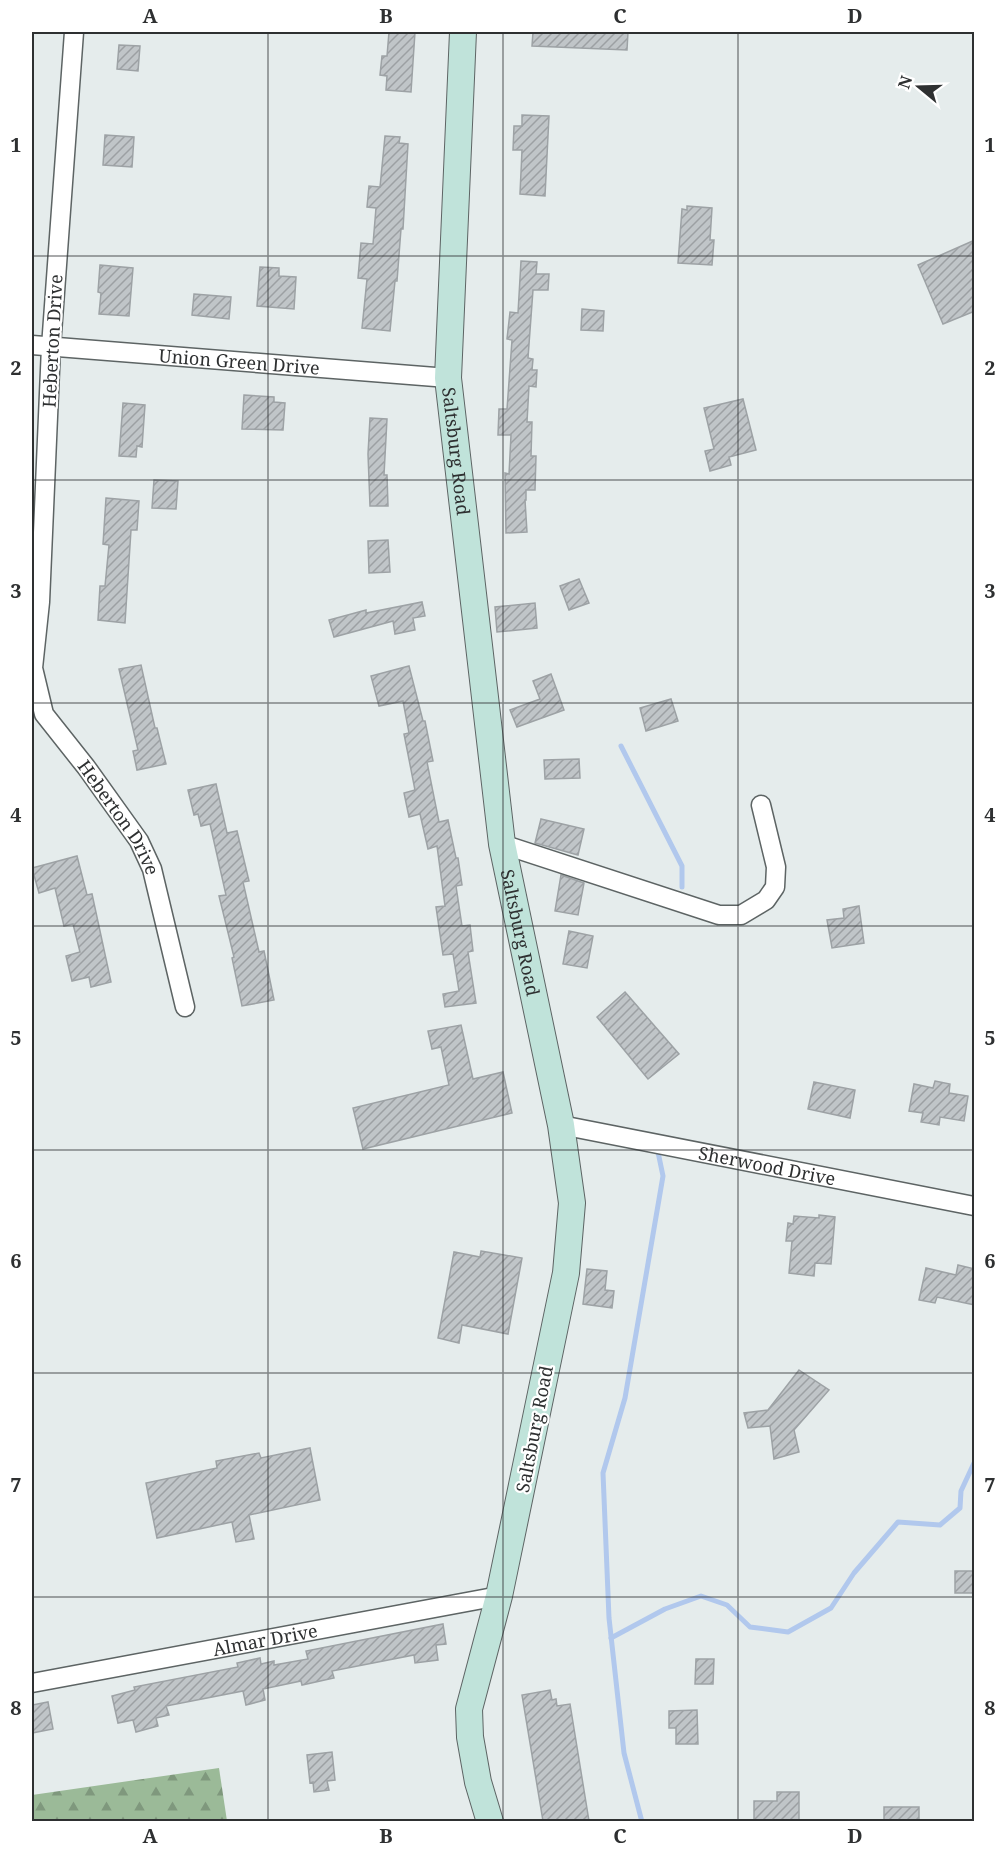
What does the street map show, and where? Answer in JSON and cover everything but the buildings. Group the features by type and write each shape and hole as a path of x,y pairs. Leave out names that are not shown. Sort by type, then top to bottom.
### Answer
{"main road":[{"name":"Saltsburg Road","path":"463,32 448,378 502,844 561,1125 572,1203 566,1273 500,1596 469,1709 470,1737 478,1782 490,1821"}],"street":[{"name":"Heberton Drive","path":"74,32 51,346 40,602 33,668 44,714 140,841 152,869 185,1007"},
{"name":"Union Green Drive","path":"32,345 448,378"},
{"path":"502,844 719,915 741,915 766,900 775,887 776,867 761,806"},
{"name":"Sherwood Drive","path":"561,1125 975,1206"},
{"name":"Almar Drive","path":"32,1683 500,1596"}],"green space":[{"path":"219,1768 227,1821 32,1821 32,1795"}],"waterway":[{"path":"621,746 682,866 682,887"},
{"path":"642,1822 624,1753 609,1618 603,1473 625,1398 663,1176 658,1152"},
{"path":"611,1638 665,1609 701,1596 727,1605 750,1627 788,1632 831,1608 854,1573 898,1522 940,1525 960,1508 961,1491 974,1463"}]}
